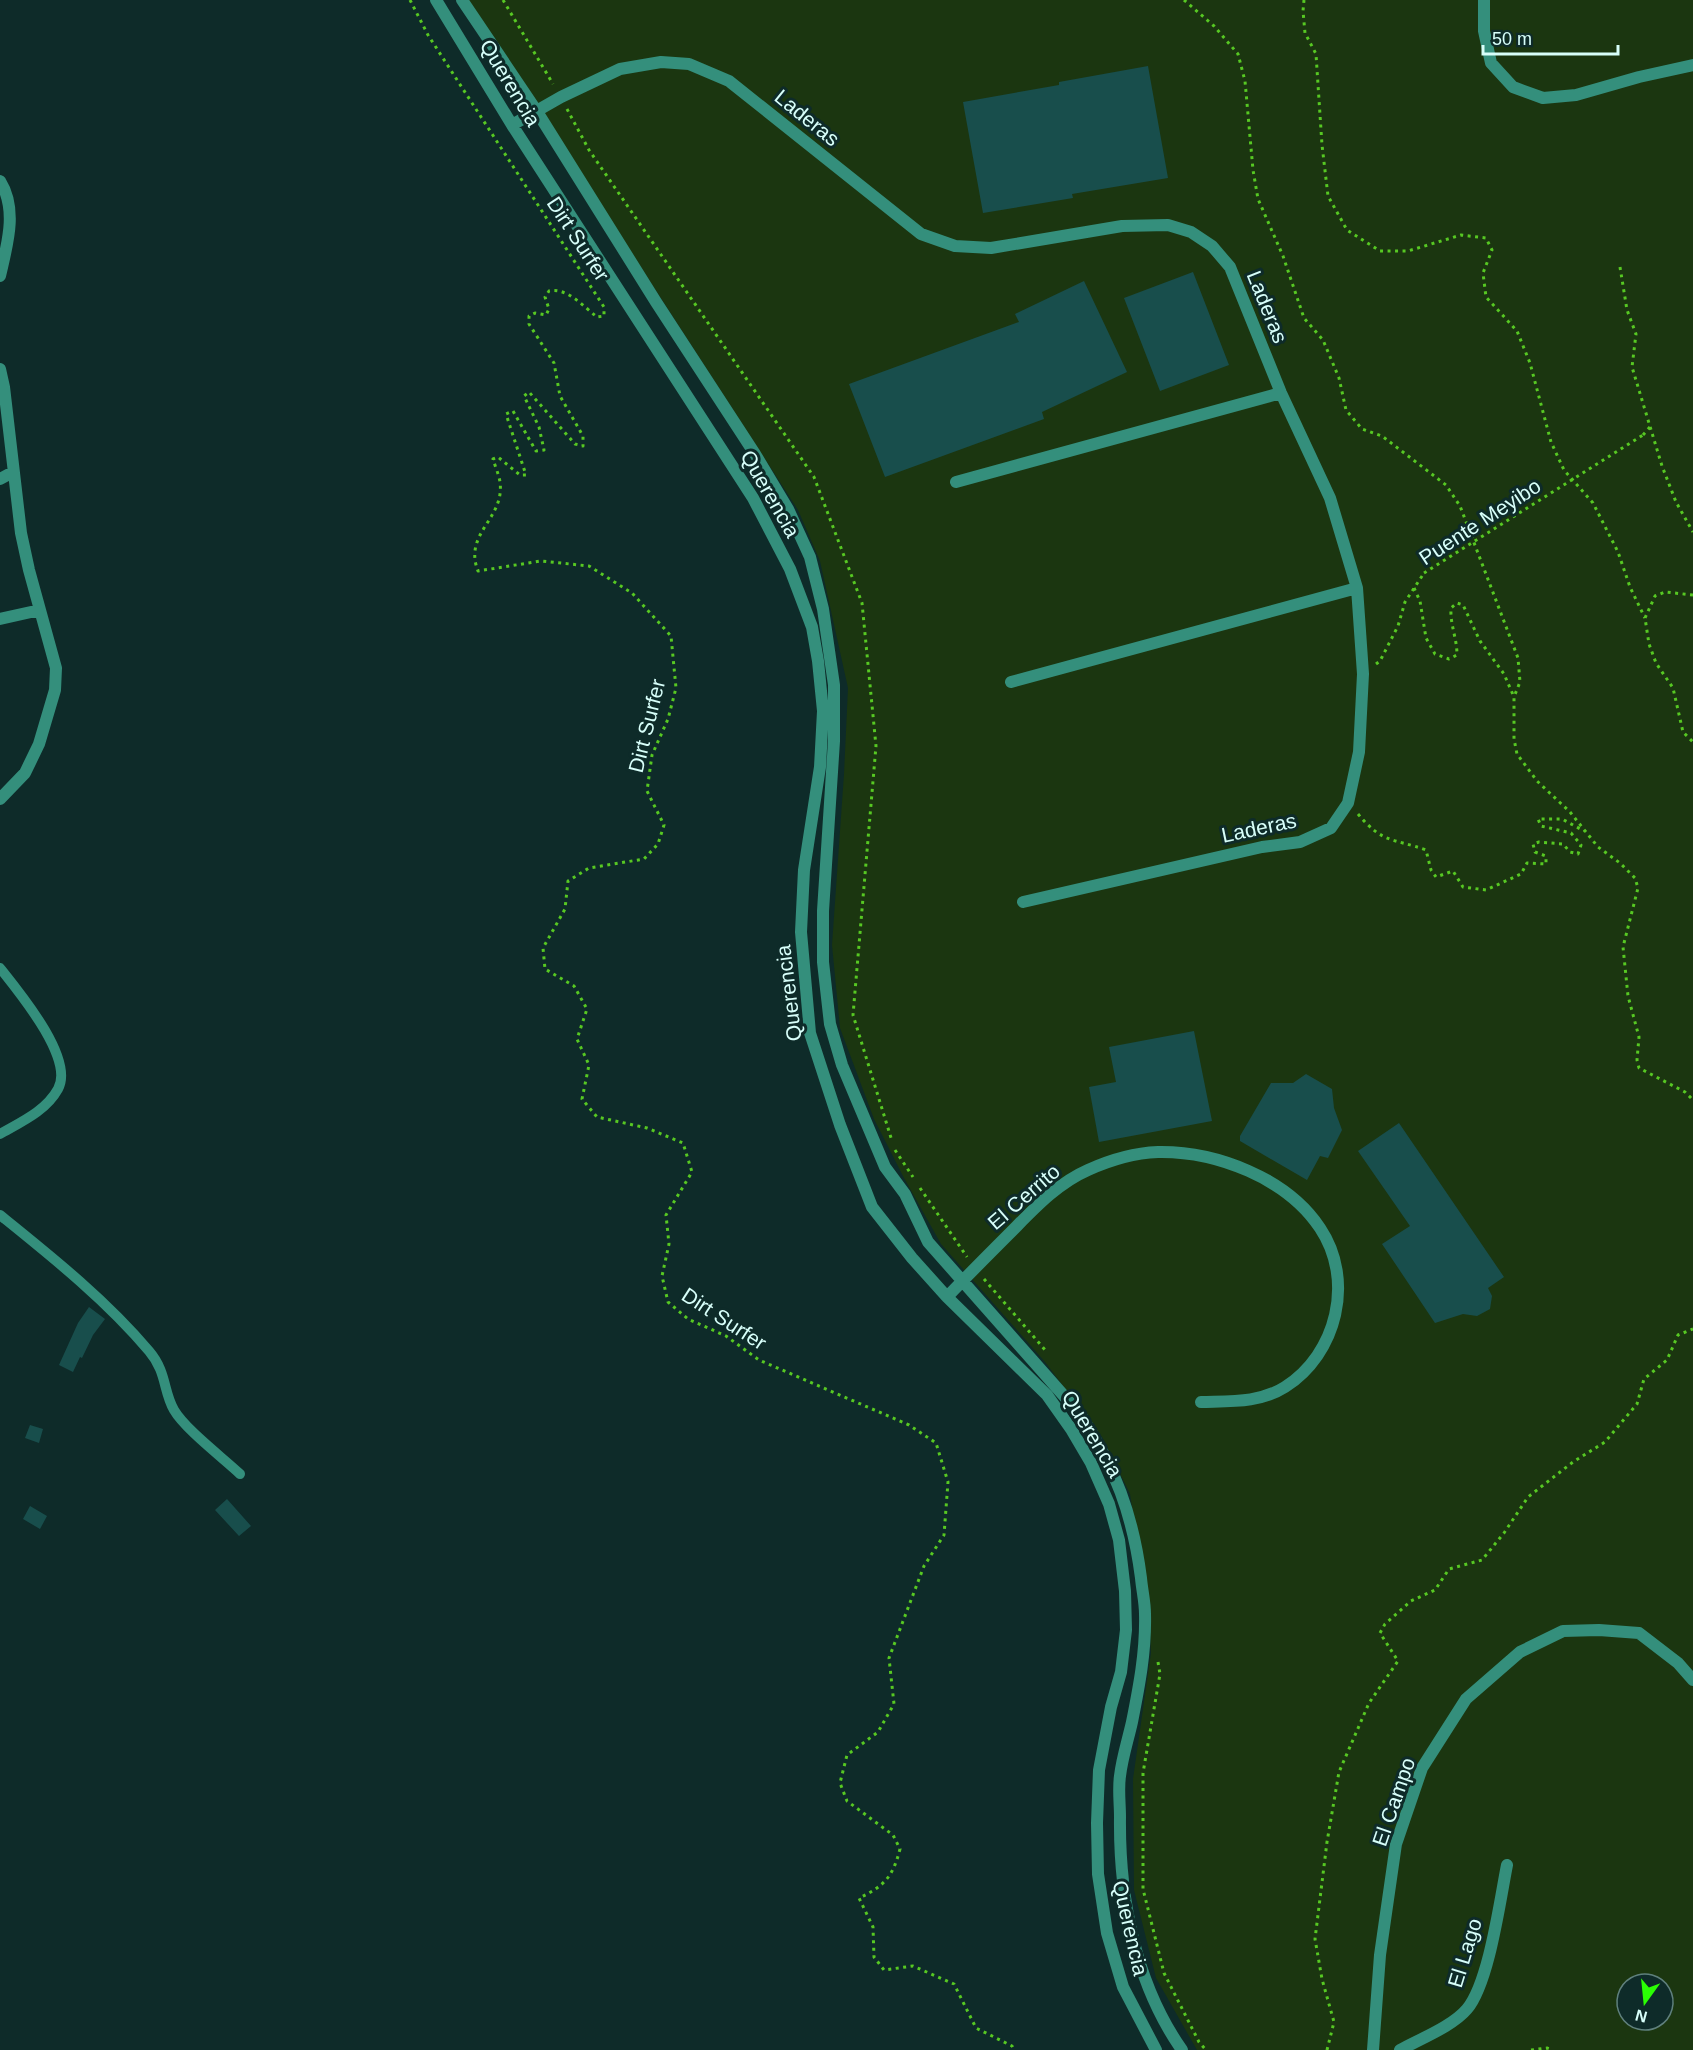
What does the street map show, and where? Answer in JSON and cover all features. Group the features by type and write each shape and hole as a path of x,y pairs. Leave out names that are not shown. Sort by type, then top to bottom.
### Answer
{"street":[{"name":"Querencia","path":"436,0 512,125 753,498 790,568 812,627 823,711 820,767 804,870 801,932 810,1033 840,1125 872,1207 912,1258 947,1297 1047,1395 1091,1463 1109,1504 1119,1540 1125,1591 1126,1630 1121,1672 1111,1707 1099,1770 1098,1874 1107,1933 1123,1987 1156,2050"},
{"name":"Querencia","path":"462,0 536,110 788,509 810,557 823,609 834,685 834,741 824,901 823,962 830,1024 842,1065 885,1167 904,1194 928,1242 1080,1414 1100,1445 1115,1475 1135,1536 1145,1612 1144,1649 1120,1776 1122,1881 1143,1973 1158,2009 1182,2050"},
{"path":"1484,0 1484,31 1491,63 1513,87 1543,98 1576,95 1693,65"},
{"name":"Laderas","path":"512,125 561,97 620,69 661,62 689,64 729,81 921,234 955,246 991,248 1122,226 1168,225 1191,232 1212,246 1230,267 1281,393 1330,498 1357,588 1363,674 1359,752 1348,803 1331,828 1300,842 1262,847 1023,902"},
{"path":"0,181 10,205 11,224 0,276"},
{"path":"0,369 21,533 56,668 55,690 39,744 25,773 0,800"},
{"path":"956,482 1281,393"},
{"path":"0,479 13,472"},
{"path":"1011,682 1357,588"},
{"path":"0,620 40,610"},
{"path":"821,688 834,685"},
{"name":"El Cerrito","path":"947,1297 1040,1203 1065,1183 1087,1170 1132,1155 1156,1152 1183,1153 1218,1160 1271,1182 1308,1213 1321,1229 1337,1268 1339,1289 1331,1332 1321,1351 1307,1369 1284,1388 1258,1398 1201,1402"},
{"name":"El Campo","path":"1373,2050 1380,1955 1396,1844 1422,1768 1466,1699 1520,1652 1563,1631 1599,1630 1639,1633 1678,1663 1693,1680"},
{"name":"El Lago","path":"1400,2050 1448,2023 1467,2008 1480,1984 1488,1957 1507,1865"}],"lane":[{"path":"0,968 28,1004 56,1049 62,1065 62,1077 59,1088 40,1111 0,1134"},
{"path":"0,1215 57,1261 151,1353 161,1369 174,1410 184,1423 240,1474"}],"path":[{"name":"Dirt Surfer","path":"410,0 428,35 604,307 604,316 597,317 565,292 557,289 549,291 545,297 549,309 546,315 535,313 529,316 529,324 554,363 560,396 583,436 583,446 575,444 529,392 524,396 539,427 544,450 536,451 513,411 506,414 526,475 520,475 498,457 493,459 500,483 498,504 475,543 473,559 478,571 541,561 589,566 632,593 671,636 676,688 668,719 652,755 647,791 664,825 658,844 644,860 589,868 568,881 565,909 543,948 545,969 574,987 587,1009 577,1039 588,1065 582,1099 597,1117 647,1128 683,1143 692,1172 666,1215 669,1244 662,1276 668,1302 688,1318 726,1336 759,1360 909,1425 936,1443 948,1482 944,1535 924,1566 889,1659 894,1704 878,1732 847,1755 840,1783 847,1801 893,1835 900,1849 895,1870 878,1890 859,1898 873,1927 874,1957 884,1970 913,1966 954,1984 976,2028 1012,2046 1014,2050"},
{"path":"503,0 561,97 589,150 814,477 862,603 876,746 854,1015 895,1149 975,1269 1053,1359"},
{"path":"1184,0 1214,26 1238,54 1245,81 1258,200 1283,256 1304,318 1323,340 1327,349 1339,378 1346,411 1362,429 1382,436 1446,485 1461,506 1518,658 1520,682 1514,696 1514,740 1517,754 1537,781 1570,812 1598,847 1620,863 1635,878 1638,888 1623,947 1628,996 1639,1037 1637,1060 1639,1068 1685,1092 1693,1100"},
{"path":"1304,0 1302,11 1305,33 1316,54 1328,196 1347,230 1380,251 1408,251 1461,235 1486,238 1492,250 1483,273 1486,297 1516,331 1530,363 1551,442 1564,470 1593,503 1618,552 1630,587 1645,618 1649,644 1656,663 1673,688 1683,732 1693,742"},
{"path":"1620,267 1627,310 1636,334 1632,367 1676,502 1693,532"},
{"name":"Puente Meyibo","path":"1363,674 1380,661 1398,626 1405,602 1424,573 1643,435 1650,427"},
{"path":"1414,588 1420,601 1426,638 1435,654 1449,658 1457,655 1457,642 1450,622 1450,608 1456,603 1464,605 1480,641 1504,674 1514,696"},
{"path":"1645,618 1655,596 1665,592 1693,595"},
{"path":"1348,803 1372,830 1389,840 1426,850 1431,870 1436,877 1453,871 1462,887 1486,890 1521,874 1527,863 1546,864 1545,856 1535,852 1533,844 1539,842 1563,844 1570,852 1578,854 1581,845 1571,833 1541,826 1538,819 1562,819 1586,832"},
{"path":"1327,2050 1334,2022 1322,1979 1315,1939 1324,1863 1339,1772 1369,1704 1398,1661 1380,1633 1385,1624 1411,1601 1435,1590 1449,1569 1482,1560 1504,1533 1528,1497 1573,1462 1605,1442 1637,1404 1644,1379 1667,1360 1678,1335 1693,1329"},
{"path":"1158,1653 1160,1674 1143,1773 1143,1889 1164,1973 1199,2042 1206,2050"},
{"path":"1531,2050 1547,2048 1553,2050"}],"green space":[{"path":"468,0 1693,0 1693,2050 1197,2050 1156,1978 1134,1890 1133,1779 1151,1653 1149,1613 1130,1494 1102,1437 1045,1362 941,1244 874,1119 840,1028 832,945 848,688 820,561 798,510"}],"building":[{"path":"1148,66 1168,178 1072,194 1073,198 983,213 963,102"},
{"path":"1193,272 1229,365 1160,391 1124,298"},
{"path":"1084,281 1127,372 1042,412 1044,419 885,477 849,384 1019,322 1015,314"},
{"path":"1194,1031 1212,1121 1099,1142 1089,1087 1116,1082 1109,1047"},
{"path":"1306,1074 1332,1089 1334,1108 1342,1130 1328,1158 1320,1156 1307,1180 1240,1141 1240,1136 1271,1083 1293,1083"},
{"path":"1399,1123 1504,1277 1488,1288 1492,1296 1490,1309 1477,1316 1463,1314 1435,1323 1382,1244 1410,1226 1358,1151"},
{"path":"89,1307 105,1319 93,1335 73,1372 59,1365 78,1323"},
{"path":"30,1425 43,1429 39,1443 25,1438"},
{"path":"227,1499 251,1526 239,1536 215,1510"},
{"path":"30,1506 47,1516 40,1529 23,1519"}]}
